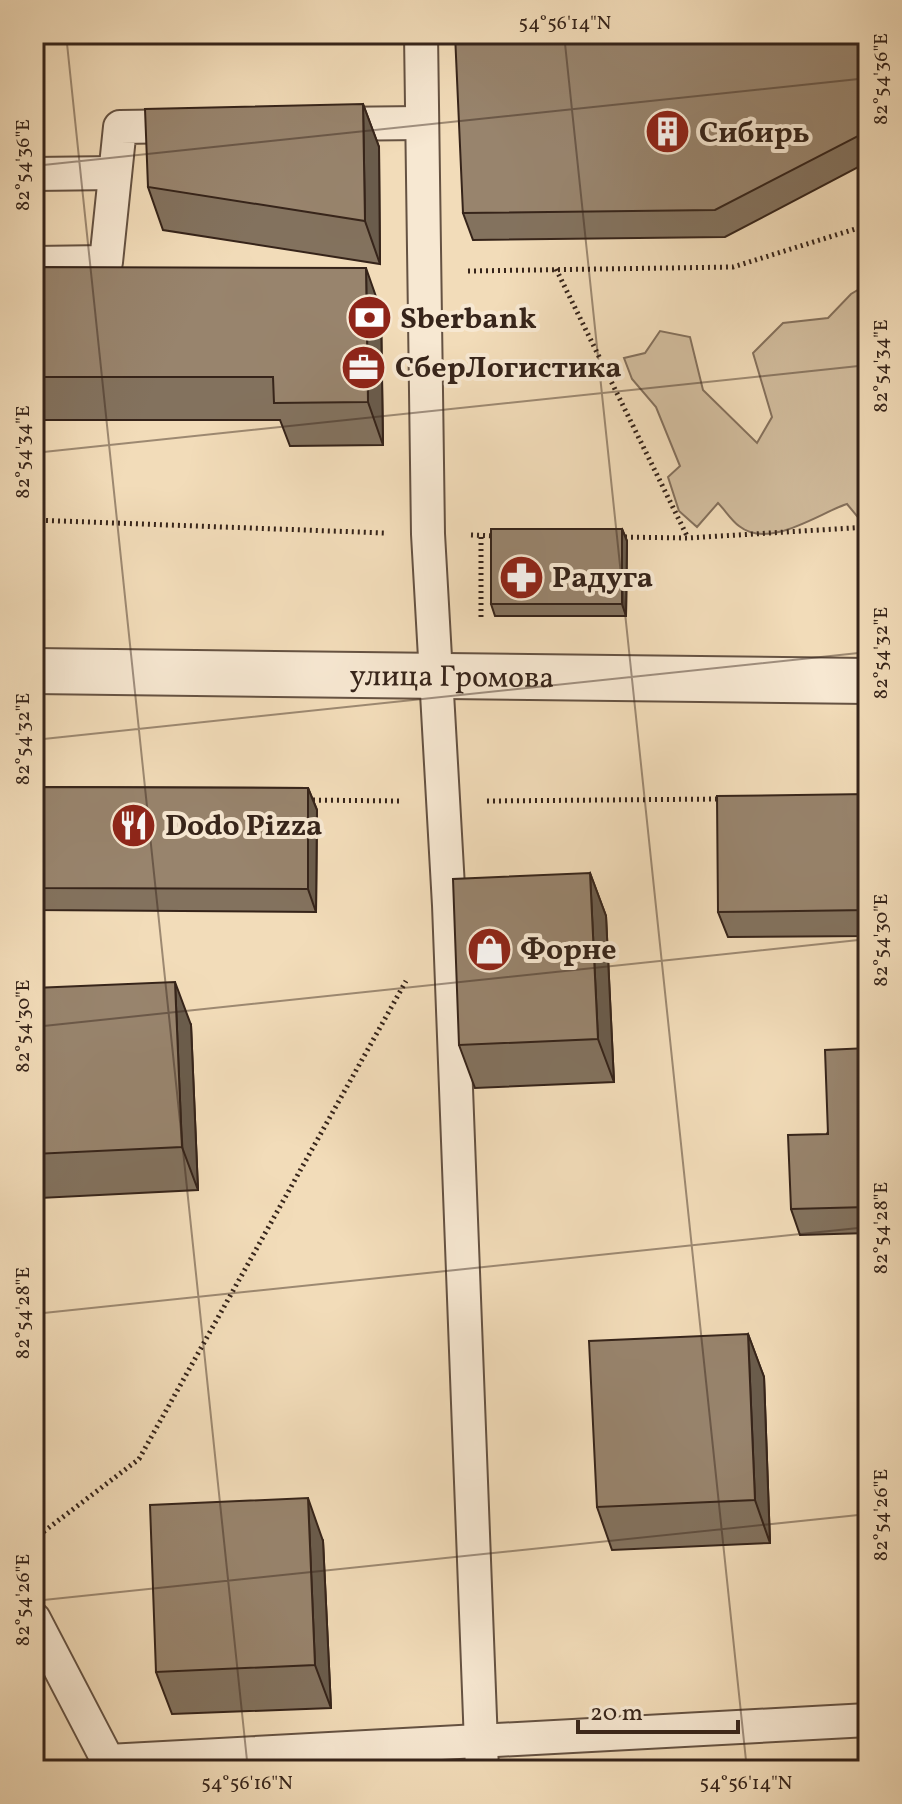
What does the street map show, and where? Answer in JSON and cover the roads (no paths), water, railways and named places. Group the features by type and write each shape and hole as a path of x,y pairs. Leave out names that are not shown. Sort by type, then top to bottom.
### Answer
{"street":[{"name":"улица Громова","path":"34,671 868,681"}],"lane":[{"path":"421,34 428,534 438,676 481,1755"},
{"path":"294,124 421,123"},
{"path":"34,263 106,262 120,127 215,125"},
{"path":"34,174 115,173"},
{"path":"34,1619 108,1761 481,1755 868,1720"}],"place":[{"name":"Сибирь","path":"668,132"},
{"name":"Sberbank","path":"369,318"},
{"name":"СберЛогистика","path":"364,367"},
{"name":"Радуга","path":"521,577"},
{"name":"Dodo Pizza","path":"134,825"},
{"name":"Форне","path":"489,949"}]}
